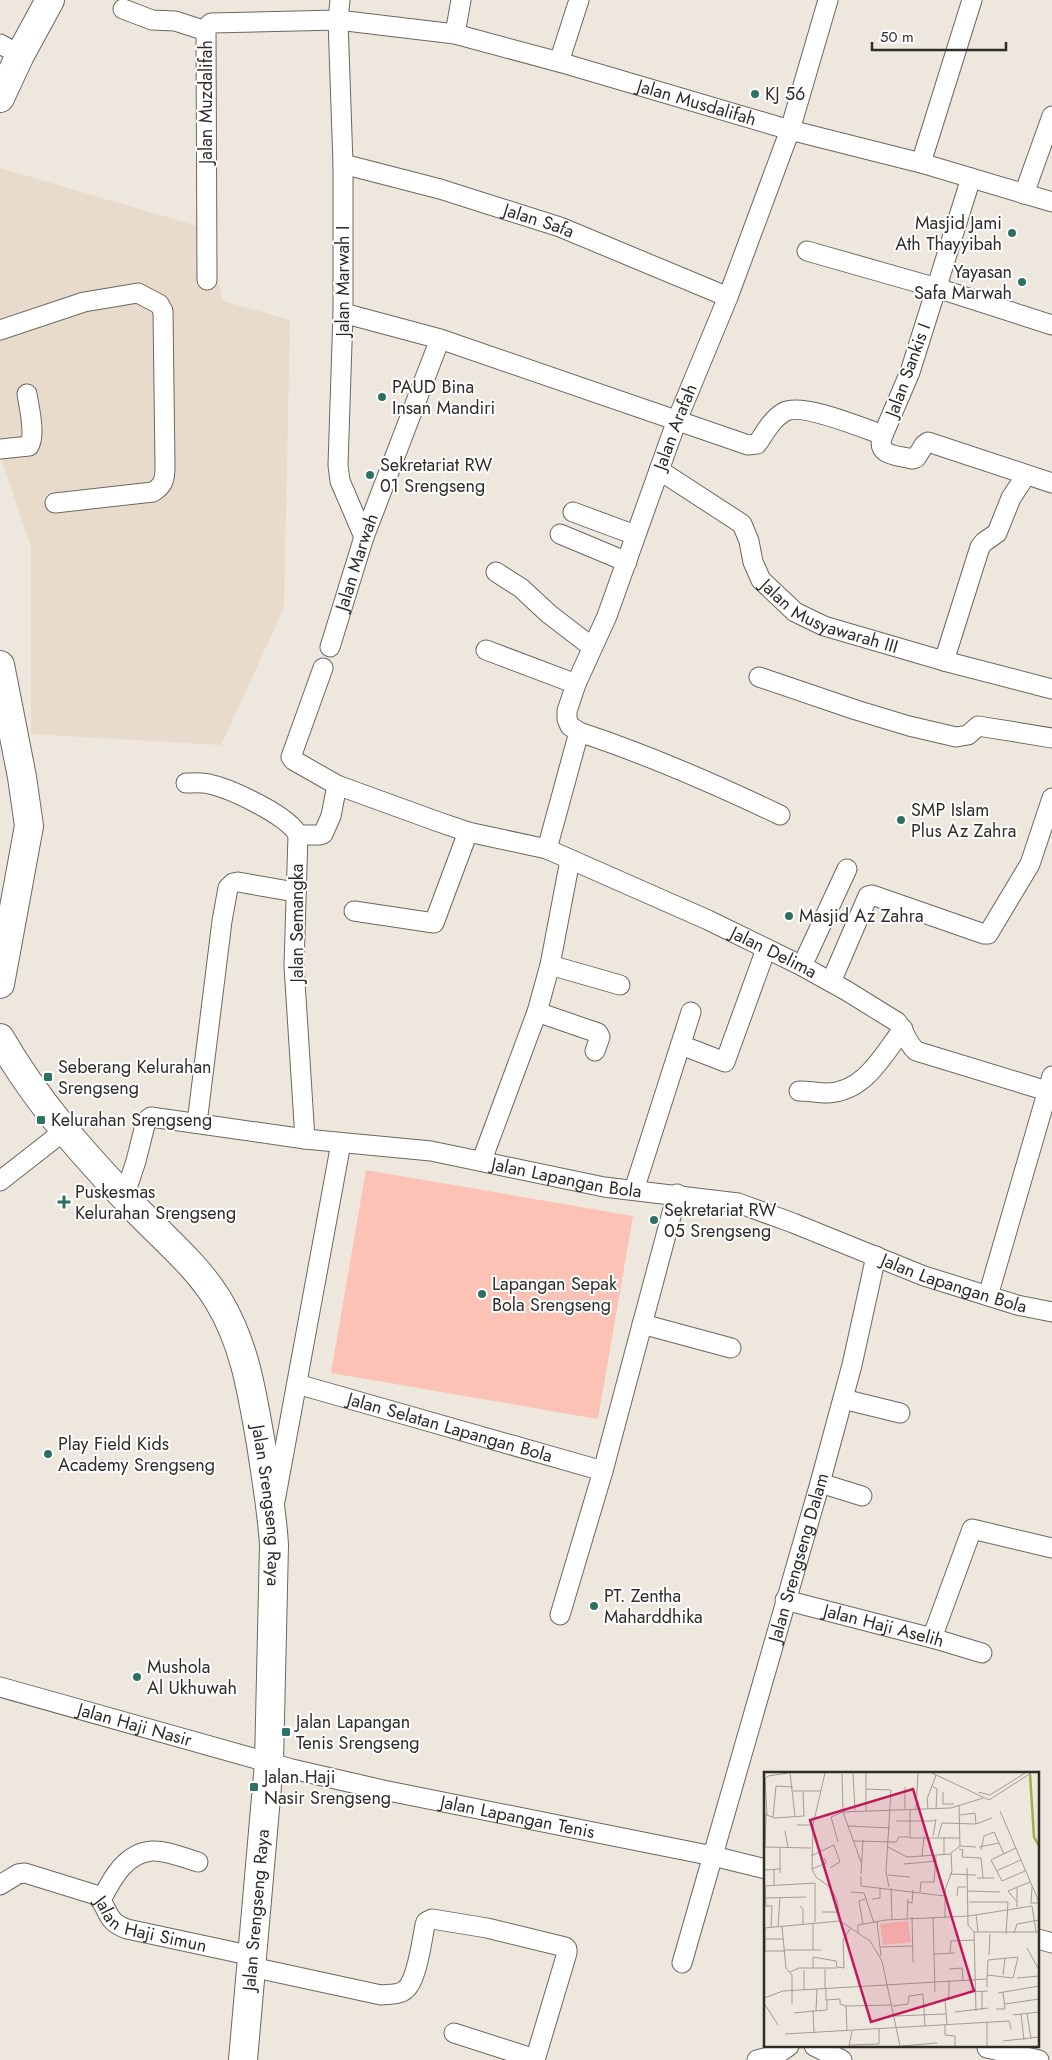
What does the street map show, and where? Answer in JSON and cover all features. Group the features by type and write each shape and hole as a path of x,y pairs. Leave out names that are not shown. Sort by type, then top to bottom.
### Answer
{"main road":[{"path":"0,98 10,50 50,0"},
{"path":"0,665 22,777 29,826 5,933 0,984"},
{"name":"Jalan Srengseng Raya","path":"0,1038 19,1070 64,1132 199,1274 217,1298 235,1333 245,1362 273,1514 274,1610 269,1763 243,2060"}],"street":[{"name":"Jalan Marwah I","path":"340,0 338,20 343,164 344,313 338,465 340,481 364,537"},
{"path":"455,34 461,0"},
{"path":"559,62 579,0"},
{"name":"Jalan Arafah","path":"580,732 570,726 567,719 567,711 576,684 608,616 677,420 728,298 790,130 828,0"},
{"path":"921,163 972,0"},
{"path":"123,9 152,20 175,21 206,31"},
{"name":"Jalan Muzdalifah","path":"207,280 207,27 211,23 338,20"},
{"name":"Jalan Musdalifah","path":"338,20 455,34 559,62 790,130 921,163 1052,202"},
{"path":"1024,194 1052,116"},
{"name":"Jalan Safa","path":"343,164 440,189 560,227 728,298"},
{"name":"Jalan Sankis I","path":"882,440 910,372 971,178"},
{"path":"807,251 937,288 1052,325"},
{"path":"0,330 84,302 138,293 159,304 163,311 165,479 161,487 153,492 55,503"},
{"path":"344,313 440,339 753,446 757,444 773,421 784,412 792,409 816,412 882,440 882,450 887,453 912,459 916,458 928,442 1052,483"},
{"name":"Jalan Marwah","path":"330,647 364,537 440,339"},
{"path":"0,449 29,446 31,443 32,436 27,394"},
{"name":"Jalan Musyawarah III","path":"659,470 742,524 749,541 753,562 761,580 795,612 824,626 944,661 1052,689"},
{"path":"944,661 980,547 997,533 1011,498 1026,474"},
{"path":"573,512 635,535"},
{"path":"560,534 627,562"},
{"path":"496,572 521,588 592,648"},
{"path":"486,650 576,684"},
{"name":"Jalan Delima","path":"323,668 291,757 293,760 337,785 475,833 547,849 708,920 802,966 897,1022 903,1029 910,1046 916,1051 1049,1084"},
{"path":"759,677 874,715 956,737 968,735 978,726 1052,738"},
{"path":"547,849 580,732 628,748 780,815"},
{"path":"186,783 208,783 241,795 291,825 298,835 323,834 331,816 337,785"},
{"path":"831,982 868,896 872,895 988,934 1030,864 1052,798"},
{"path":"354,911 434,923 475,833"},
{"name":"Jalan Semangka","path":"298,835 294,966 305,1139"},
{"path":"482,1160 536,1012 550,965 570,860"},
{"path":"802,966 847,869"},
{"path":"198,1123 222,921 228,888 233,883 238,882 295,892"},
{"path":"681,1045 725,1062 766,949"},
{"path":"550,965 620,985"},
{"path":"536,1012 598,1033 600,1037 595,1050"},
{"path":"634,1190 691,1012"},
{"path":"800,1091 829,1093 847,1089 866,1078 903,1029"},
{"path":"988,1296 1049,1084"},
{"name":"Jalan Lapangan Bola","path":"124,1197 136,1161 146,1120 150,1117 305,1139 431,1151 482,1160 587,1184 738,1203 876,1256 916,1274 1017,1306 1052,1312"},
{"path":"0,1182 64,1132"},
{"path":"273,1514 341,1143"},
{"path":"560,1615 603,1471 677,1194"},
{"name":"Jalan Srengseng Dalam","path":"682,1963 820,1483 843,1399 876,1256"},
{"path":"642,1324 732,1348"},
{"name":"Jalan Selatan Lapangan Bola","path":"297,1384 603,1471"},
{"path":"843,1399 900,1413"},
{"path":"820,1483 862,1496"},
{"path":"932,1638 972,1529 1052,1548"},
{"name":"Jalan Haji Aselih","path":"786,1600 982,1653"},
{"name":"Jalan Haji Nasir","path":"0,1687 269,1763"},
{"name":"Jalan Lapangan Tenis","path":"269,1763 392,1792 713,1856 764,1869"},
{"path":"101,1900 113,1878 123,1866 141,1854 153,1851 198,1862"},
{"name":"Jalan Haji Simun","path":"0,1885 18,1874 25,1873 96,1895 101,1900 107,1914 119,1926 128,1930 381,1995 396,1994 405,1990 413,1979 425,1925 426,1922 432,1919 487,1928 565,1947 567,1954 535,2060"},
{"path":"454,2033 535,2060"},
{"path":"757,2060 776,2055 786,2048"},
{"path":"818,2048 842,2060"},
{"path":"986,2048 1039,2060"}],"shaded area":[{"path":"0,168 204,228 223,301 290,320 284,608 221,745 31,734 31,547 0,455"},
{"name":"Lapangan Sepak Bola Srengseng","path":"366,1170 633,1216 598,1419 331,1373"}],"place":[{"name":"KJ 56","path":"755,94"},
{"name":"Masjid Jami Ath Thayyibah","path":"1012,233"},
{"name":"Yayasan Safa Marwah","path":"1022,282"},
{"name":"PAUD Bina Insan Mandiri","path":"382,397"},
{"name":"Sekretariat RW 01 Srengseng","path":"370,475"},
{"name":"SMP Islam Plus Az Zahra","path":"901,820"},
{"name":"Masjid Az Zahra","path":"789,916"},
{"name":"Seberang Kelurahan Srengseng","path":"48,1077"},
{"name":"Kelurahan Srengseng","path":"41,1120"},
{"name":"Puskesmas Kelurahan Srengseng","path":"64,1202"},
{"name":"Sekretariat RW 05 Srengseng","path":"654,1220"},
{"name":"Lapangan Sepak Bola Srengseng","path":"482,1294"},
{"name":"Play Field Kids Academy Srengseng","path":"48,1454"},
{"name":"PT. Zentha Maharddhika","path":"594,1606"},
{"name":"Mushola Al Ukhuwah","path":"137,1677"},
{"name":"Jalan Lapangan Tenis Srengseng","path":"286,1732"},
{"name":"Jalan Haji Nasir Srengseng","path":"254,1787"}]}
